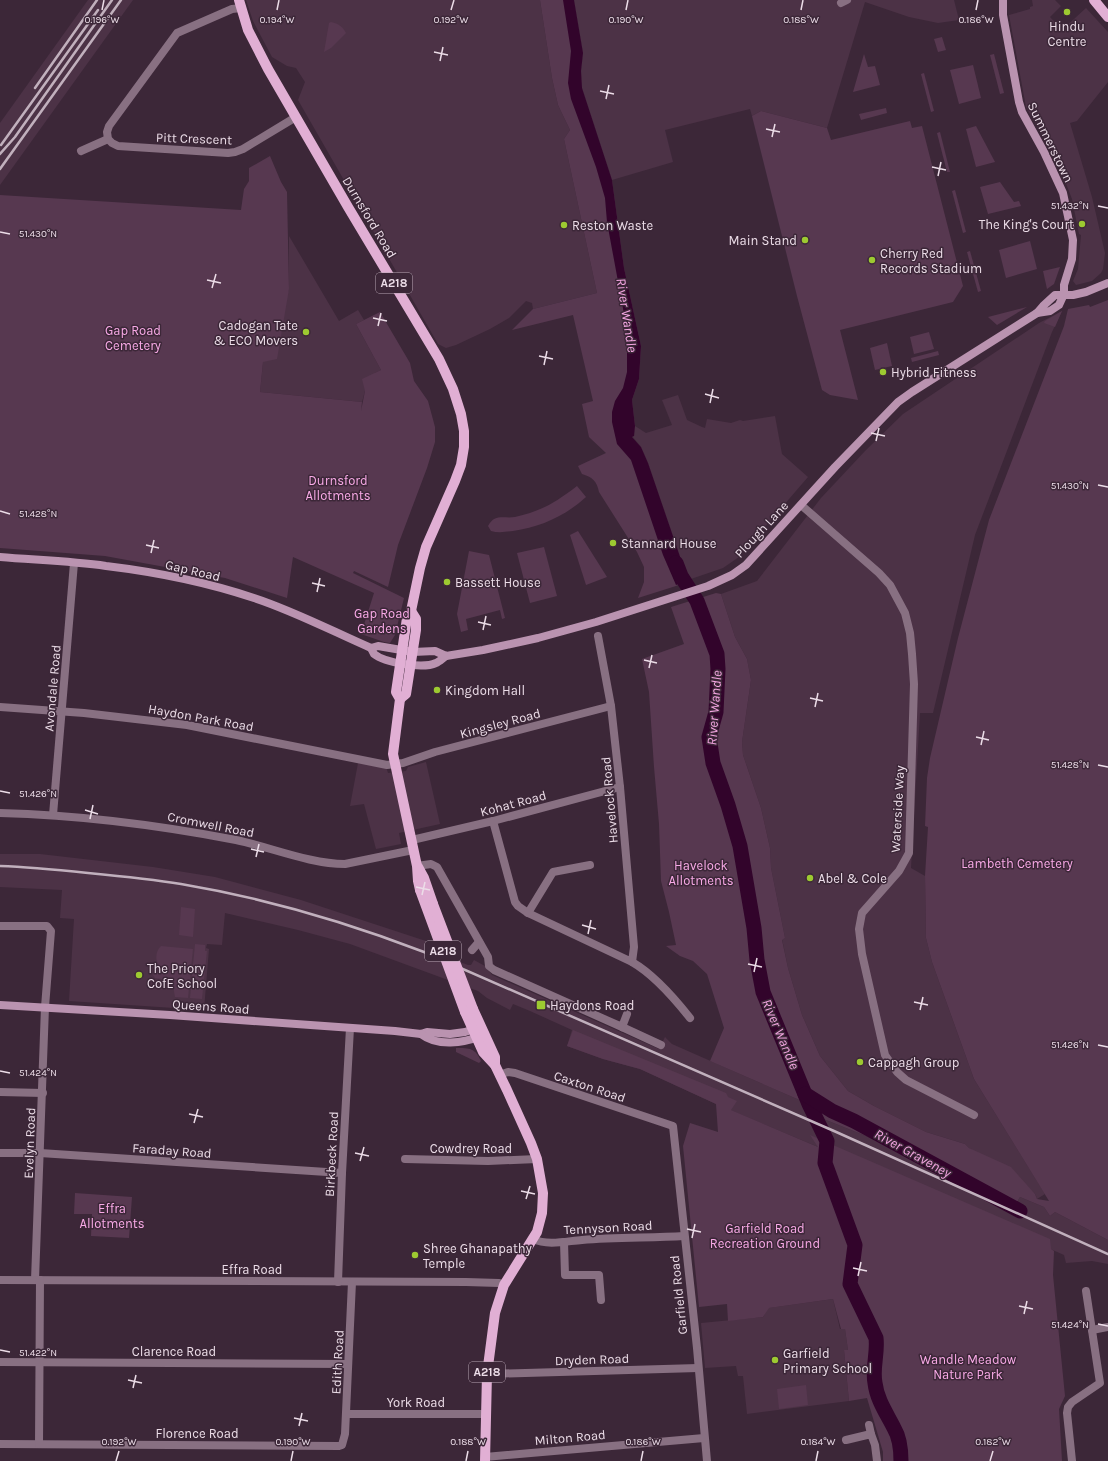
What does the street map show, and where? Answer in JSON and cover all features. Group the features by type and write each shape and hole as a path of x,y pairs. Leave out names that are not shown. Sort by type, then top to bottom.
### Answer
{"main road":[{"name":"Summerstown","path":"1003,0 1003,15 1019,102 1022,112 1044,152 1062,193 1073,240 1072,259 1064,285 1064,294"},
{"path":"1094,0 1108,17"},
{"name":"Durnsford Road","path":"240,4 248,30 296,117 348,207 440,359 453,389 461,414 464,431 464,447 461,465 426,547 417,581 412,611 407,618 400,663"},
{"path":"1064,294 1073,295 1086,292 1108,283"},
{"name":"Plough Lane","path":"400,663 435,664 446,656 483,650 538,638 622,614 703,587 732,575 746,565 898,402 1037,314 1050,311 1059,305 1064,294"},
{"name":"Gap Road","path":"0,557 104,566 146,572 228,590 289,611 371,648 374,654 400,663"},
{"name":"Durnsford Road","path":"411,664 416,619 412,611"},
{"name":"Gap Road","path":"371,648 378,646 402,650"},
{"name":"Plough Lane","path":"402,650 413,652 435,651 446,656"},
{"path":"400,663 396,692 400,699"},
{"name":"A218","path":"411,664 406,694 400,699 393,750 413,845 418,881 424,889 469,1010 479,1032 483,1052 495,1065 507,1090 531,1143 541,1177 543,1205 539,1226 533,1239 504,1285 498,1301 493,1324 487,1374 485,1459"},
{"name":"Queens Road","path":"0,1005 421,1034 427,1032 450,1034 479,1032"}],"street":[{"path":"81,151 108,139 107,132 109,126 177,33 240,4"},
{"name":"Pitt Crescent","path":"108,139 118,146 228,153 242,149 296,117"},
{"name":"Waterside Way","path":"801,505 879,573 890,585 905,612 910,633 914,684 909,854 899,870 862,913 859,929 862,954 885,1055 897,1072 906,1080 974,1116"},
{"name":"Avondale Road","path":"53,815 74,563"},
{"name":"Havelock Road","path":"598,636 611,706 620,787 634,947 632,962"},
{"name":"Kingsley Road","path":"395,764 403,763 435,752 611,706"},
{"name":"Haydon Park Road","path":"0,707 62,710 122,716 187,726 387,765 395,764"},
{"name":"Kohat Road","path":"413,845 493,821 620,787"},
{"name":"Cromwell Road","path":"0,812 53,815 159,826 245,842 324,863 345,864 413,845"},
{"path":"493,821 515,902 518,906 528,913 639,966 675,999 690,1018"},
{"path":"417,866 431,864 436,867 488,957 489,966 494,970 661,1045"},
{"path":"528,913 553,872 590,864"},
{"name":"Evelyn Road","path":"0,926 47,926 50,931 45,1007 40,1153 38,1280 40,1362 39,1444"},
{"path":"472,950 479,942"},
{"path":"622,1027 627,1014"},
{"name":"Birkbeck Road","path":"338,1282 350,1028"},
{"name":"Caxton Road","path":"499,1075 508,1072 515,1073 673,1126"},
{"path":"0,1092 42,1093"},
{"name":"Garfield Road","path":"673,1126 707,1461"},
{"name":"Faraday Road","path":"0,1153 40,1153 342,1173"},
{"name":"Cowdrey Road","path":"404,1159 488,1161 537,1160"},
{"name":"Tennyson Road","path":"533,1239 539,1242 564,1242 684,1236"},
{"path":"564,1242 565,1275 600,1275 601,1300"},
{"name":"Effra Road","path":"0,1280 500,1283 504,1285"},
{"name":"Edith Road","path":"344,1442 352,1282"},
{"path":"1072,1461 1067,1413 1068,1407 1074,1400 1100,1383 1086,1291"},
{"path":"1092,1330 1108,1328"},
{"name":"Clarence Road","path":"0,1362 348,1364"},
{"name":"Dryden Road","path":"487,1374 698,1368"},
{"name":"York Road","path":"346,1414 486,1414"},
{"path":"846,1440 870,1430 875,1445 877,1461"},
{"name":"Milton Road","path":"485,1459 704,1438"},
{"name":"Florence Road","path":"0,1444 339,1446 344,1442"}],"shaded area":[{"path":"88,0 133,0 0,185 0,123"},
{"path":"246,0 540,0 552,78 558,105 570,130 564,139 597,293 533,309 532,303 526,301 509,318 490,329 456,345 446,348 438,344 298,100 305,82 296,68 287,66 272,57 253,21"},
{"path":"574,0 954,0 959,20 938,23 909,17 865,2 827,128 761,111 752,116 750,109 665,130 673,162 612,180 582,88 581,71 583,53"},
{"path":"1032,0 1055,0 1061,6 1050,17 1062,30 1086,8 1108,32 1108,82 1077,121 1070,123 1092,197 1105,253 1101,273 1092,281 1076,285 1073,281 1078,269 1081,235 1079,234 1072,199 1053,150 1041,134 1026,107 1009,15 1030,9 1030,7 1033,6"},
{"name":"Cadogan Tate & ECO Movers","path":"289,236 339,321 358,310 364,320 356,324 381,370 375,373 365,391 362,402 260,392 263,362 289,289"},
{"path":"1062,311 1052,332 975,535 933,713 920,713 911,868 925,876 926,938 932,962 974,1079 1045,1194 1037,1199 1035,1194 1023,1183 965,1144 926,1132 848,1091 820,1056 802,1015 788,968 782,939 785,938 771,868 770,848 761,808 743,755 742,742 751,680 747,659 735,637 721,594 757,581 821,498 866,450 903,414 1039,323"},
{"path":"678,395 687,420 705,428 707,419 731,423 740,420 743,421 775,416 782,454 808,477 739,557 723,568 688,580 648,463 641,447 632,436 634,436 635,426 646,433 672,425 662,400"},
{"path":"426,762 440,824 399,833 401,844 376,849 364,804 350,806 358,763 386,767 388,773 406,771 408,767"},
{"path":"0,854 40,854 153,867 215,877 301,900 429,942 433,952 468,965 471,965 474,960 485,966 492,975 659,1049 665,1037 672,1044 804,1102 821,1118 886,1144 1016,1204 1020,1197 1044,1207 1050,1216 1055,1212 1108,1240 1108,1264 1092,1261 1066,1263 1064,1255 716,1104 640,1069 603,1059 567,1046 572,1030 530,1011 513,1004 510,1010 487,998 478,991 350,944 298,930 225,913 222,945 207,944 206,948 209,949 204,1010 69,1001 74,919 60,918 62,890 0,887"},
{"name":"Garfield Primary School","path":"833,1299 840,1329 845,1329 848,1350 844,1350 849,1401 747,1414 743,1376 738,1376 736,1366 705,1368 701,1323 763,1317 768,1308"}],"green space":[{"path":"540,0 574,0 583,53 581,71 582,88 612,180 624,268 641,346 639,379 632,400 635,426 634,436 632,437 641,447 648,463 688,580 676,586 638,598 644,582 644,567 637,552 599,492 595,482 591,478 582,474 578,466 606,453 589,437 582,404 593,401 573,315 512,330 533,309 597,293 564,139 570,130 558,105 552,78"},
{"path":"331,22 340,26 346,33 331,48 324,52 329,23"},
{"path":"942,37 946,50 938,52 934,39"},
{"path":"864,54 868,67 875,66 880,85 853,92"},
{"path":"994,54 1004,93 1000,94 990,55"},
{"path":"973,65 981,98 959,104 950,70"},
{"path":"924,73 934,111 931,112 921,74"},
{"path":"886,108 887,113 861,120 859,114"},
{"name":"Cherry Red Records Stadium","path":"761,111 827,128 831,140 910,121 912,128 922,126 963,286 953,302 840,330 858,400 830,395 822,390 752,116"},
{"path":"976,126 995,162 976,167 966,129"},
{"path":"940,132 950,172 947,172 937,133"},
{"name":"Gap Road Cemetery","path":"270,156 287,192 289,289 277,359 263,362 260,392 362,402 361,411 365,391 362,379 381,370 356,324 380,312 410,363 414,381 428,401 435,427 435,442 427,468 398,545 388,587 354,571 353,573 404,598 395,635 390,643 361,634 374,593 293,557 287,598 225,578 105,556 0,548 0,195 241,210 244,189 249,181 249,168"},
{"path":"1000,182 1014,202 1019,201 1021,206 988,214 980,187"},
{"path":"955,190 966,232 963,233 952,191"},
{"path":"1030,241 1037,269 1006,278 999,250"},
{"path":"970,251 981,291 978,292 967,252"},
{"path":"1060,267 1054,284 1047,289 1043,271"},
{"name":"Lambeth Cemetery","path":"1108,300 1108,1240 1055,1212 1050,1216 1044,1207 1020,1197 1016,1204 886,1144 821,1118 804,1102 710,1061 724,1028 707,974 693,961 680,956 666,946 676,945 661,881 659,824 649,692 642,659 684,644 671,607 716,593 721,594 735,637 747,659 751,680 742,742 743,755 761,808 770,848 771,868 785,938 782,940 788,968 802,1015 820,1056 848,1091 926,1132 965,1144 969,1148 1011,1167 1035,1194 1037,1199 1049,1201 974,1079 932,962 926,938 925,876 928,827 925,826 927,778 930,758 958,638 989,520 1064,326 1068,309 1089,305 1090,307"},
{"path":"1027,307 997,325 988,317"},
{"path":"1062,311 1055,327 1044,323 1045,321"},
{"path":"929,332 934,349 914,354 910,337"},
{"path":"887,343 892,366 875,370 870,348"},
{"path":"938,351 939,355 912,362 911,358"},
{"path":"577,486 586,497 570,510 552,520 533,527 507,532 491,531 488,526 494,519 500,517 515,517 541,509"},
{"path":"578,531 607,577 586,585 570,535"},
{"path":"544,547 557,596 530,603 517,553"},
{"path":"469,551 489,555 505,618 502,619 500,610 466,619 468,630 461,632 457,614"},
{"path":"181,907 195,909 193,937 179,935"},
{"path":"195,944 205,945 205,951 207,951 202,999 190,998"},
{"path":"161,946 193,949 188,998 175,997 172,985 168,981 155,978 153,975 157,968 156,959"},
{"path":"573,1030 726,1093 728,1097 737,1101 731,1110 818,1147 810,1135 1050,1239 1051,1249 1054,1251 1053,1275 1065,1396 1059,1409 1062,1461 883,1461 883,1452 867,1398 849,1401 844,1350 848,1350 845,1329 841,1329 833,1299 769,1308 763,1317 728,1321 727,1304 699,1307 683,1146 690,1123 718,1132 716,1104 640,1069 603,1059 567,1046"},
{"path":"456,1048 465,1048 474,1051 477,1053 481,1061 479,1063 456,1052"},
{"name":"Effra Allotments","path":"75,1193 132,1197 129,1238 91,1236 92,1214 74,1214"},
{"path":"806,1385 808,1405 779,1409 777,1389"}],"water":[{"path":"563,0 574,0 583,53 581,71 582,88 612,180 624,268 641,346 639,379 632,400 635,426 634,436 632,437 641,447 648,463 688,580 676,585 663,555 631,460 617,444 612,422 612,412 615,401 623,388 627,372 627,330 607,222 605,198 596,167 571,99 568,83 571,51"}],"waterway":[{"name":"River Wandle","path":"676,563 681,576 697,601 717,654 718,669 716,712 709,737 713,763 728,805 740,846 763,992 809,1104 827,1141 825,1163 855,1245 850,1284 876,1338 874,1372 876,1389 883,1407 898,1436 901,1461"},
{"name":"River Graveney","path":"805,1094 832,1111 854,1121 1020,1211"}],"railway":[{"path":"35,88 97,0"},
{"path":"0,154 15,137 112,0"},
{"path":"0,169 121,0"},
{"path":"1,145 98,10"},
{"path":"0,866 44,869 181,884 243,896 274,904 335,921 395,941 424,952 834,1131 1108,1254"}],"place":[{"name":"Hindu Centre","path":"1067,12"},
{"name":"The King's Court","path":"1082,224"},
{"name":"Reston Waste","path":"564,225"},
{"name":"Main Stand","path":"805,240"},
{"name":"Cherry Red Records Stadium","path":"872,260"},
{"name":"Cadogan Tate & ECO Movers","path":"306,332"},
{"name":"Hybrid Fitness","path":"883,372"},
{"name":"Stannard House","path":"613,543"},
{"name":"Bassett House","path":"447,582"},
{"name":"Kingdom Hall","path":"437,690"},
{"name":"Abel & Cole","path":"810,878"},
{"name":"The Priory CofE School","path":"139,975"},
{"name":"Haydons Road","path":"541,1005"},
{"name":"Cappagh Group","path":"860,1062"},
{"name":"Shree Ghanapathy Temple","path":"415,1255"},
{"name":"Garfield Primary School","path":"775,1360"}],"park label":[{"name":"Durnsford Allotments","path":"338,488"},
{"name":"Gap Road Gardens","path":"382,620"},
{"name":"Havelock Allotments","path":"701,872"},
{"name":"Garfield Road Recreation Ground","path":"765,1236"},
{"name":"Wandle Meadow Nature Park","path":"968,1366"}]}
